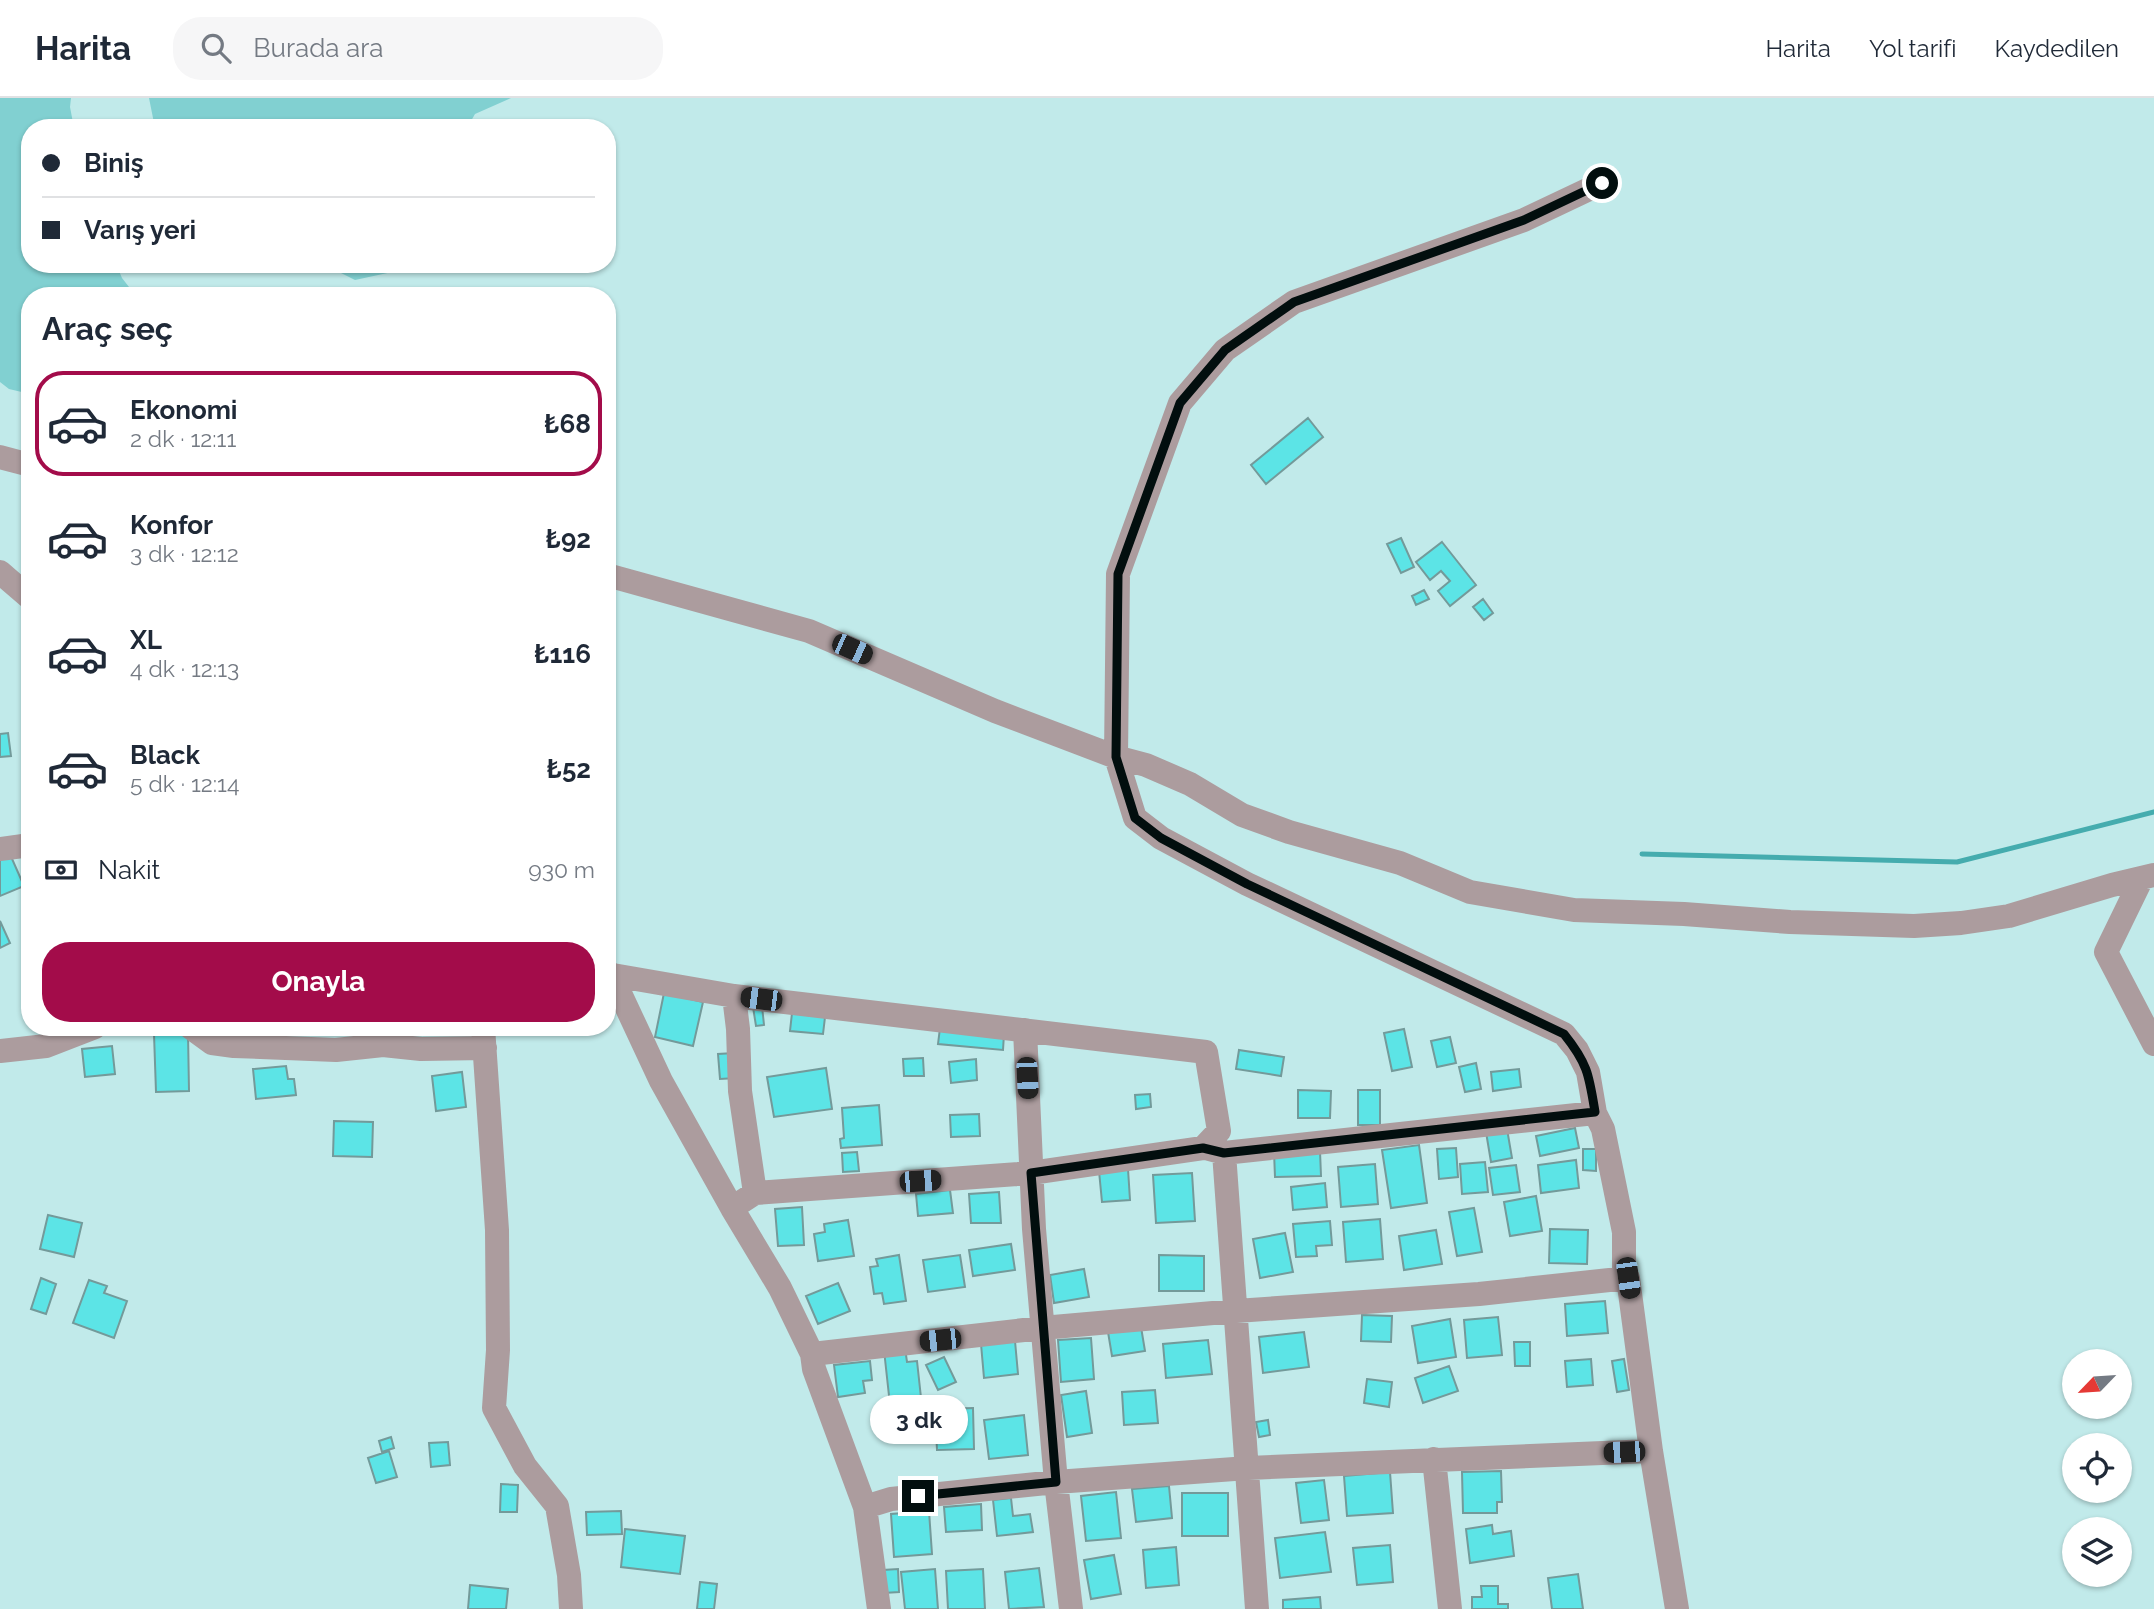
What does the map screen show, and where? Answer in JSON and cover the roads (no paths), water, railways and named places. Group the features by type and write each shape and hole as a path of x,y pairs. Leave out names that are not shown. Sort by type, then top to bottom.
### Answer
{"street":[{"path":"1602,183 1524,220 1294,302 1225,350 1180,403 1118,574 1116,757 1135,818 1161,838 1247,884 1564,1034 1577,1050 1588,1072 1595,1112 1604,1129 1624,1232 1624,1273 1628,1278 1651,1451 1677,1609"},
{"path":"0,457 21,463"},
{"path":"0,572 21,590"},
{"path":"616,577 809,631 995,710 1116,757 1146,765 1190,784 1242,815 1289,832 1400,863 1470,891 1574,910 1914,926 2009,916 2148,877"},
{"path":"0,849 21,846"},
{"path":"2148,877 2106,951 2154,1044"},
{"path":"616,975 734,996 1206,1052 1219,1131 1214,1150 1236,1311 1257,1609"},
{"path":"616,988 661,1081 780,1288 812,1354 814,1369 865,1507 879,1609"},
{"path":"734,996 740,1091 755,1193"},
{"path":"1025,1030 1031,1173 1042,1328 1071,1609"},
{"path":"0,1051 46,1046 72,1036"},
{"path":"202,1036 212,1043 234,1046 336,1050 383,1045 421,1049 484,1038 497,1230 498,1350 494,1408 525,1466 557,1506 569,1575 571,1609"},
{"path":"732,1208 755,1193 1031,1173 1214,1150 1595,1112"},
{"path":"812,1354 1042,1328 1479,1294 1628,1278"},
{"path":"865,1507 891,1499 1056,1482 1248,1468 1651,1451"},
{"path":"1434,1459 1450,1609"}],"waterway":[{"path":"1642,854 1957,862 2154,812"}]}
